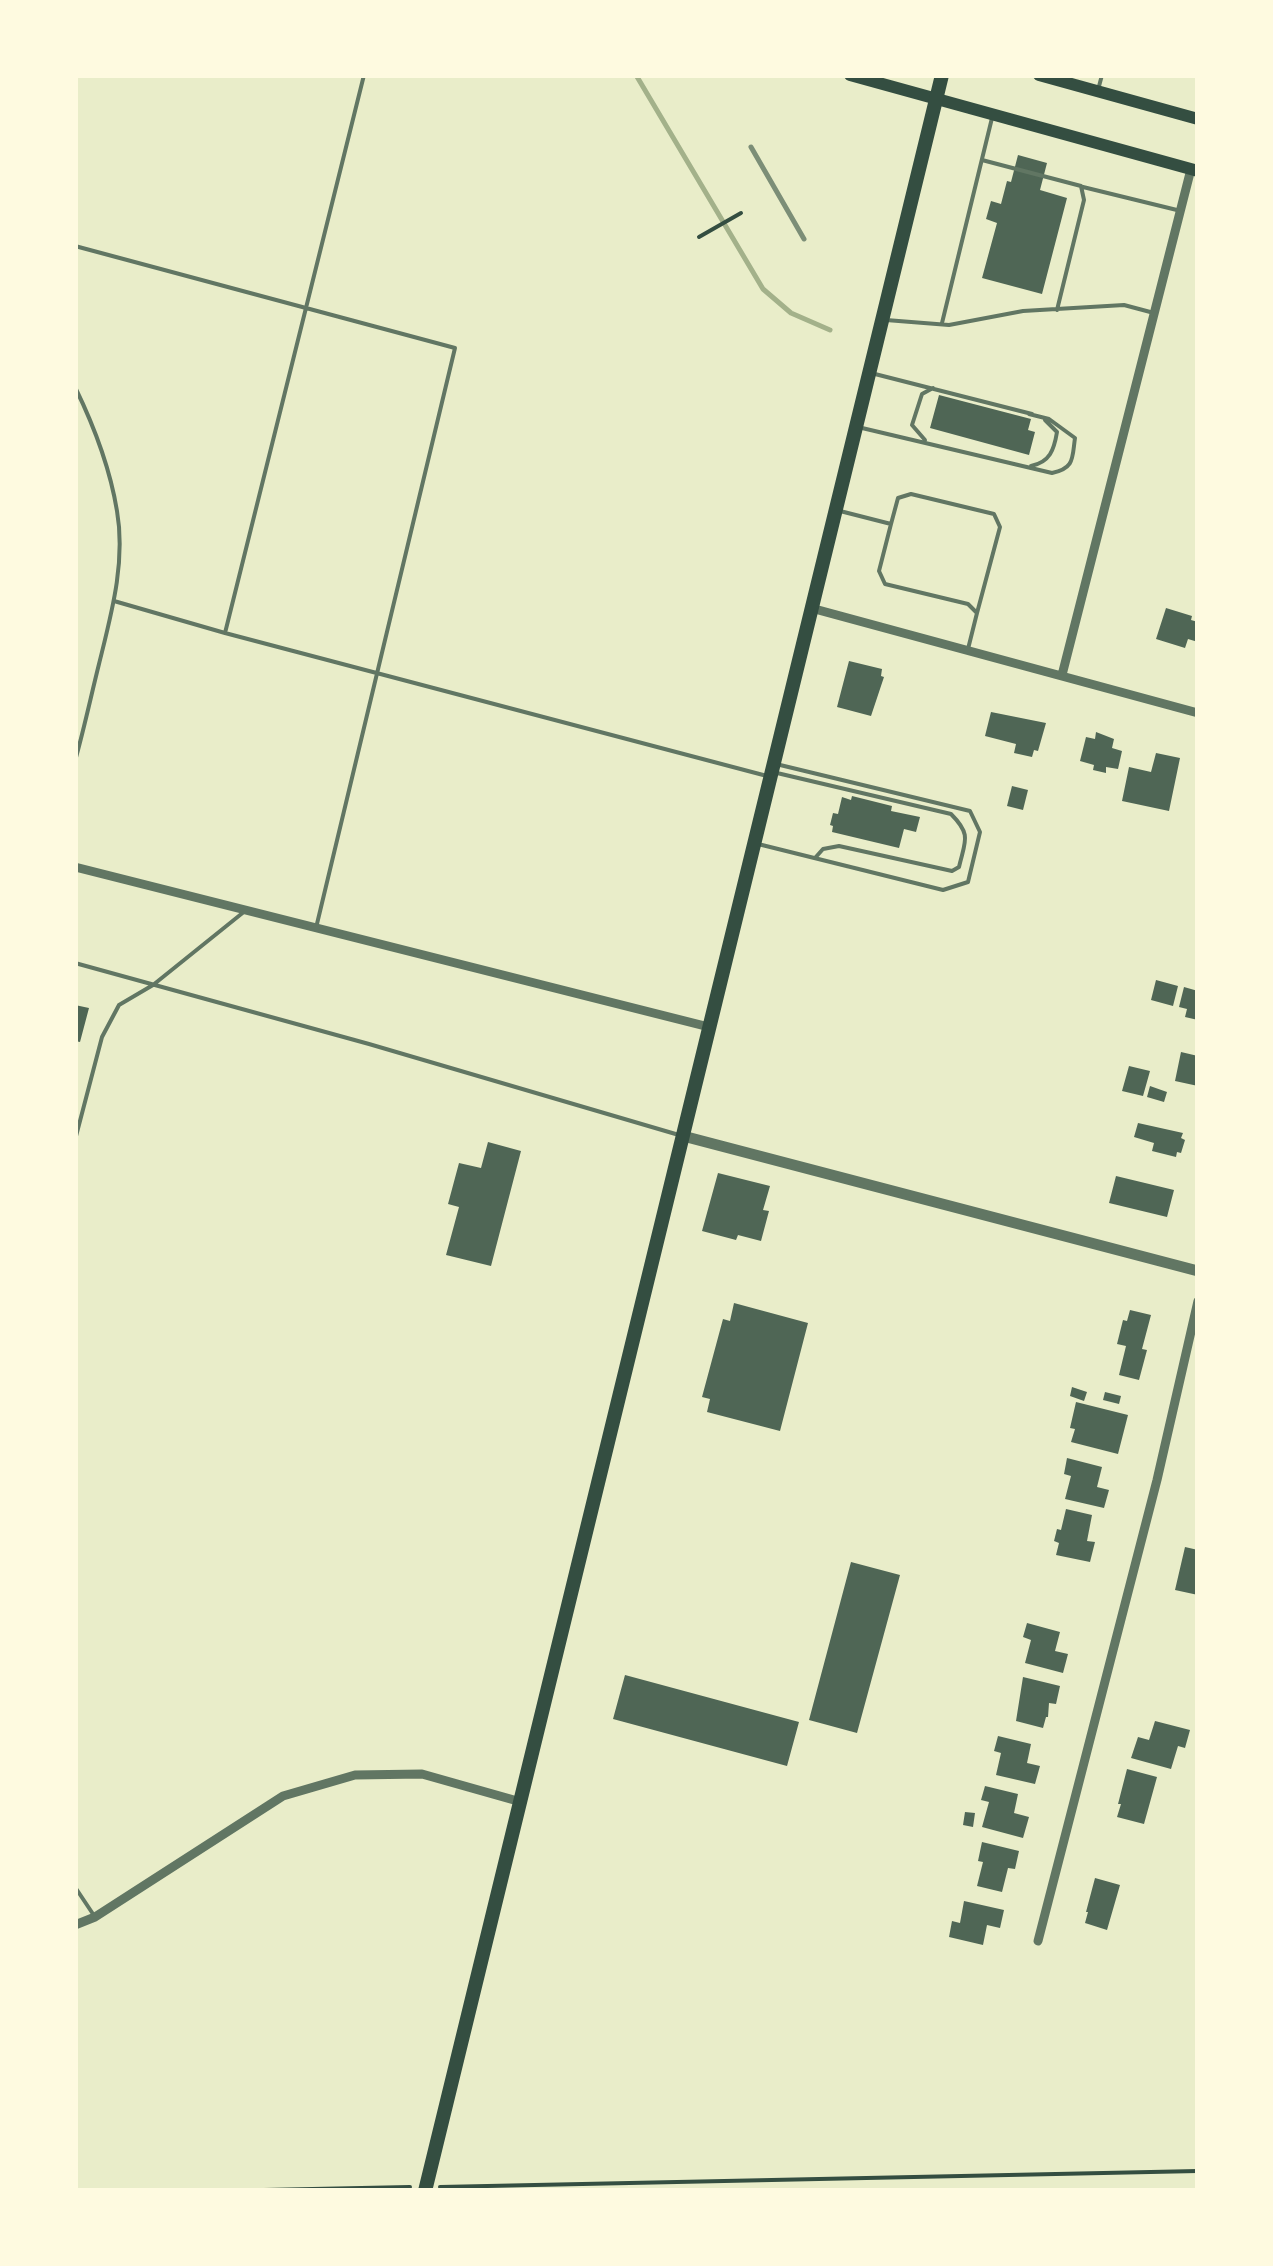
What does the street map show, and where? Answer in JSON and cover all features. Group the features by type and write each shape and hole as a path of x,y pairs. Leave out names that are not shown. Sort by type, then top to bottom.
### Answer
{"highway":[{"path":"425,2191 942,75"}],"main road":[{"path":"850,75 1195,170"},
{"path":"1039,75 1068,79 1198,118"}],"street":[{"path":"1062,675 1180,211 1195,170"},
{"path":"811,608 1198,713"},
{"path":"75,867 708,1027"},
{"path":"683,1136 1198,1271"},
{"path":"1038,1941 1157,1480 1198,1301"},
{"path":"75,1926 283,1796 355,1775 422,1774 521,1802"}],"lane":[{"path":"226,634 364,75"},
{"path":"1098,91 1102,75"},
{"path":"942,324 993,114"},
{"path":"982,160 1180,211"},
{"path":"1057,310 1084,200 1081,186"},
{"path":"75,246 455,348 316,928"},
{"path":"882,320 942,324 1023,311 1124,304 1154,313"},
{"path":"856,426 1052,473 1065,470 1071,462 1075,438 1049,419 869,372"},
{"path":"75,387 106,464 118,514 114,601 75,761"},
{"path":"928,444 912,426 922,394 933,388"},
{"path":"1026,467 1046,460 1054,450 1057,432 1045,420 1030,414"},
{"path":"968,650 1000,527 994,514 911,494 898,498 879,570 886,584 968,604 977,614"},
{"path":"835,510 891,524"},
{"path":"114,601 376,674 951,814 963,826 966,837 960,867 952,872 839,846 823,849 815,858"},
{"path":"753,843 943,890 968,882 980,832 970,811 771,770"},
{"path":"75,1140 102,1037 119,1005 153,985 245,911"},
{"path":"75,964 369,1044 683,1136"},
{"path":"75,1887 95,1917"}],"path":[{"path":"699,237 742,213"},
{"path":"492,2186 1198,2171"},
{"path":"215,2191 353,2188"}],"building":[{"path":"1018,155 1047,163 1040,190 1067,198 1042,294 982,278 997,223 986,219 991,201 1001,204"},
{"path":"939,395 1031,419 1028,430 1035,432 1029,455 930,428"},
{"path":"1166,608 1192,616 1191,620 1198,622 1198,642 1188,639 1185,648 1156,639"},
{"path":"849,661 882,669 884,677 871,716 837,707"},
{"path":"991,712 1046,723 1038,751 1034,750 1032,757 1014,753 1016,744 985,736"},
{"path":"1096,732 1114,739 1112,748 1122,751 1118,769 1106,767 1106,773 1080,761 1086,737 1095,739"},
{"path":"1156,753 1180,758 1169,811 1122,801 1129,767 1151,772"},
{"path":"1012,786 1028,790 1023,810 1007,806"},
{"path":"852,796 920,817 916,832 904,829 899,848 832,832 833,813 838,814 842,797 851,800"},
{"path":"1156,980 1178,986 1173,1006 1151,1000"},
{"path":"1184,987 1198,991 1198,1020 1185,1017 1187,1009 1179,1007"},
{"path":"75,1005 89,1008 80,1042 75,1041"},
{"path":"1181,1052 1198,1056 1198,1086 1175,1081"},
{"path":"1129,1066 1150,1071 1143,1096 1122,1091"},
{"path":"1150,1086 1167,1092 1164,1102 1147,1097"},
{"path":"1138,1123 1183,1133 1181,1153 1177,1152 1176,1157 1152,1151 1154,1143 1134,1137"},
{"path":"488,1142 521,1151 491,1266 446,1255 459,1207 448,1204 459,1163 481,1168"},
{"path":"718,1173 770,1186 763,1210 769,1211 761,1241 738,1235 736,1240 702,1231"},
{"path":"1116,1176 1174,1190 1167,1217 1109,1203"},
{"path":"734,1303 808,1323 780,1431 707,1412 710,1399 702,1397 723,1319 730,1321"},
{"path":"1130,1310 1151,1315 1139,1380 1119,1375 1126,1346 1117,1344"},
{"path":"1072,1387 1087,1392 1084,1401 1070,1396"},
{"path":"1105,1392 1121,1396 1119,1404 1103,1400"},
{"path":"1076,1402 1128,1415 1118,1454 1071,1442"},
{"path":"1067,1458 1102,1467 1097,1487 1109,1490 1104,1508 1065,1499 1071,1476 1064,1474"},
{"path":"1066,1509 1092,1515 1087,1541 1095,1542 1090,1562 1056,1555 1059,1543 1054,1541"},
{"path":"1185,1547 1198,1550 1198,1595 1175,1590"},
{"path":"851,1562 900,1575 857,1733 809,1720"},
{"path":"1027,1623 1060,1632 1055,1651 1068,1654 1063,1673 1025,1663 1031,1640 1023,1637"},
{"path":"625,1675 799,1722 787,1766 613,1719"},
{"path":"1023,1677 1060,1686 1056,1704 1049,1703 1043,1728 1016,1721"},
{"path":"1155,1721 1190,1730 1185,1748 1178,1746 1171,1769 1131,1758 1138,1737 1149,1740"},
{"path":"998,1736 1031,1744 1027,1763 1040,1766 1035,1784 996,1775 1001,1753 994,1751"},
{"path":"1127,1769 1157,1777 1144,1824 1117,1817"},
{"path":"985,1786 1018,1794 1014,1813 1029,1817 1023,1838 982,1827 989,1802 981,1800"},
{"path":"965,1812 975,1813 973,1827 963,1825"},
{"path":"982,1842 1019,1851 1015,1869 1008,1868 1002,1892 977,1886 983,1862 978,1861"},
{"path":"1095,1878 1120,1885 1107,1930 1085,1923"},
{"path":"964,1901 1004,1910 1000,1928 987,1925 983,1945 949,1937 952,1921 960,1923"}],"waterway":[{"path":"636,75 763,289 791,313 830,330"}],"railway":[{"path":"751,147 804,239"}]}
